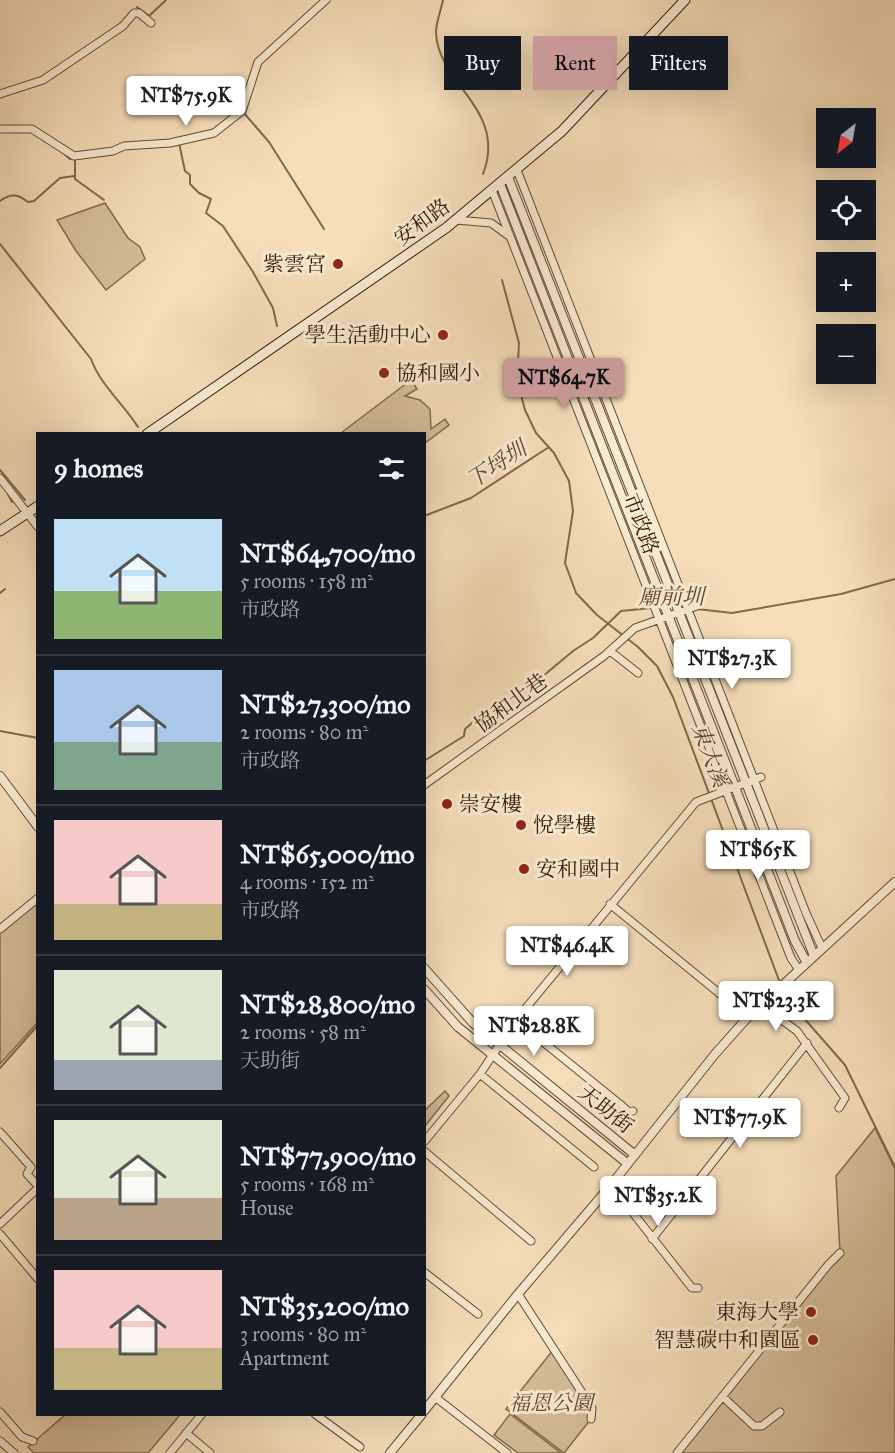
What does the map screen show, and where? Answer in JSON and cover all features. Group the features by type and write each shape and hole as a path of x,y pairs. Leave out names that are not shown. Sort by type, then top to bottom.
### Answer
{"main road":[{"name":"安和路","path":"150,432 456,220 496,188 578,114 685,0"},
{"path":"0,531 36,507"}],"street":[{"path":"0,129 32,129 74,156 113,151 124,146 170,143 214,133 242,111 258,62 326,0"},
{"path":"0,94 43,80 123,26 134,13 139,13 151,23"},
{"name":"市政路","path":"517,170 753,780 822,948"},
{"name":"市政路","path":"508,177 678,612 753,780 814,956"},
{"name":"市政路","path":"496,188 513,240 659,619 791,958 799,970"},
{"name":"市政路","path":"496,188 668,615 800,952 807,963"},
{"path":"456,220 491,223 513,240"},
{"path":"0,478 36,524"},
{"path":"659,619 697,606"},
{"name":"協和北巷","path":"426,784 613,649 632,631 659,619"},
{"path":"613,649 639,673"},
{"path":"0,776 36,824"},
{"path":"426,1140 480,1074 516,1020 696,802 753,780"},
{"path":"426,1408 518,1294 611,1185 715,1054 764,1002 895,882"},
{"path":"0,928 36,900"},
{"path":"610,904 725,998"},
{"name":"天助街","path":"426,970 474,1023 635,1155"},
{"name":"天助街","path":"426,991 458,1027 628,1164"},
{"path":"764,1002 807,1043 845,1098 839,1108"},
{"path":"516,1020 621,1105 630,1112 633,1111"},
{"path":"652,1239 807,1043"},
{"path":"480,1074 594,1167"},
{"path":"0,1132 34,1167 27,1174 36,1185"},
{"path":"426,1153 531,1241"},
{"path":"611,1185 692,1288 698,1288"},
{"path":"0,1224 36,1189"},
{"path":"0,1234 36,1277"},
{"path":"677,1453 840,1253"},
{"path":"426,1274 478,1314"},
{"path":"518,1294 592,1408 591,1419"},
{"path":"435,1397 507,1453"},
{"path":"723,1397 755,1426 762,1426 780,1412"},
{"path":"0,1412 22,1437 33,1441"},
{"path":"170,1453 200,1416"},
{"path":"318,1416 360,1447"},
{"path":"390,1453 420,1416"},
{"path":"186,1433 210,1453"},
{"path":"0,1441 14,1453"}],"green space":[{"path":"105,203 128,238 140,247 145,259 106,290 76,251 57,220"},
{"path":"411,380 417,389 405,396 420,400 430,409 431,429 445,419 449,425 426,442 426,432 342,432"},
{"path":"36,903 36,1024 0,1064 0,932"},
{"path":"445,1091 449,1096 426,1125 426,1109"},
{"name":"東海大學","path":"875,1128 895,1169 895,1453 677,1453 840,1253 836,1176"},
{"name":"福恩公園","path":"553,1350 592,1408 591,1419 564,1453 506,1409"},
{"path":"510,1414 561,1453 518,1453 494,1435"},
{"path":"64,1416 179,1416 148,1453 34,1453 28,1447"}],"waterway":[{"path":"137,7 149,16 166,0"},
{"name":"東大溪","path":"443,0 436,28 439,50 447,67 479,114 486,132 488,151 483,174"},
{"path":"244,114 249,100"},
{"path":"244,113 269,142 324,229"},
{"path":"179,143 185,171 190,175 190,184 199,193 211,199 206,213 223,226 253,272 273,308 277,326"},
{"path":"62,152 70,159 74,158"},
{"path":"75,158 75,179 104,200"},
{"path":"0,201 14,196 21,197 28,202 34,201 60,178 74,176"},
{"path":"0,244 91,359 100,378 138,427"},
{"name":"東大溪","path":"502,280 519,343 517,380 525,410 536,433 554,453 569,481 573,511 565,563 576,593 597,615 638,647 657,666 673,697 780,983"},
{"name":"下埒圳","path":"426,515 471,498 549,447"},
{"path":"0,470 25,500"},
{"path":"8,494 12,502"},
{"name":"廟前圳","path":"697,609 732,613 841,594 895,579"},
{"path":"0,593 5,589"},
{"name":"廟前圳","path":"426,760 464,736 465,729 478,718 518,697 573,651 593,638 621,611 661,607"},
{"path":"0,731 36,738"},
{"path":"782,988 788,1000 845,1065 895,1167"},
{"path":"0,1068 36,1027"}],"place":[{"name":"紫雲宮","path":"338,264"},
{"name":"學生活動中心","path":"443,335"},
{"name":"協和國小","path":"384,373"},
{"name":"崇安樓","path":"447,804"},
{"name":"悅學樓","path":"521,825"},
{"name":"安和國中","path":"524,869"},
{"name":"東海大學","path":"811,1312"},
{"name":"智慧碳中和園區","path":"813,1340"}]}
